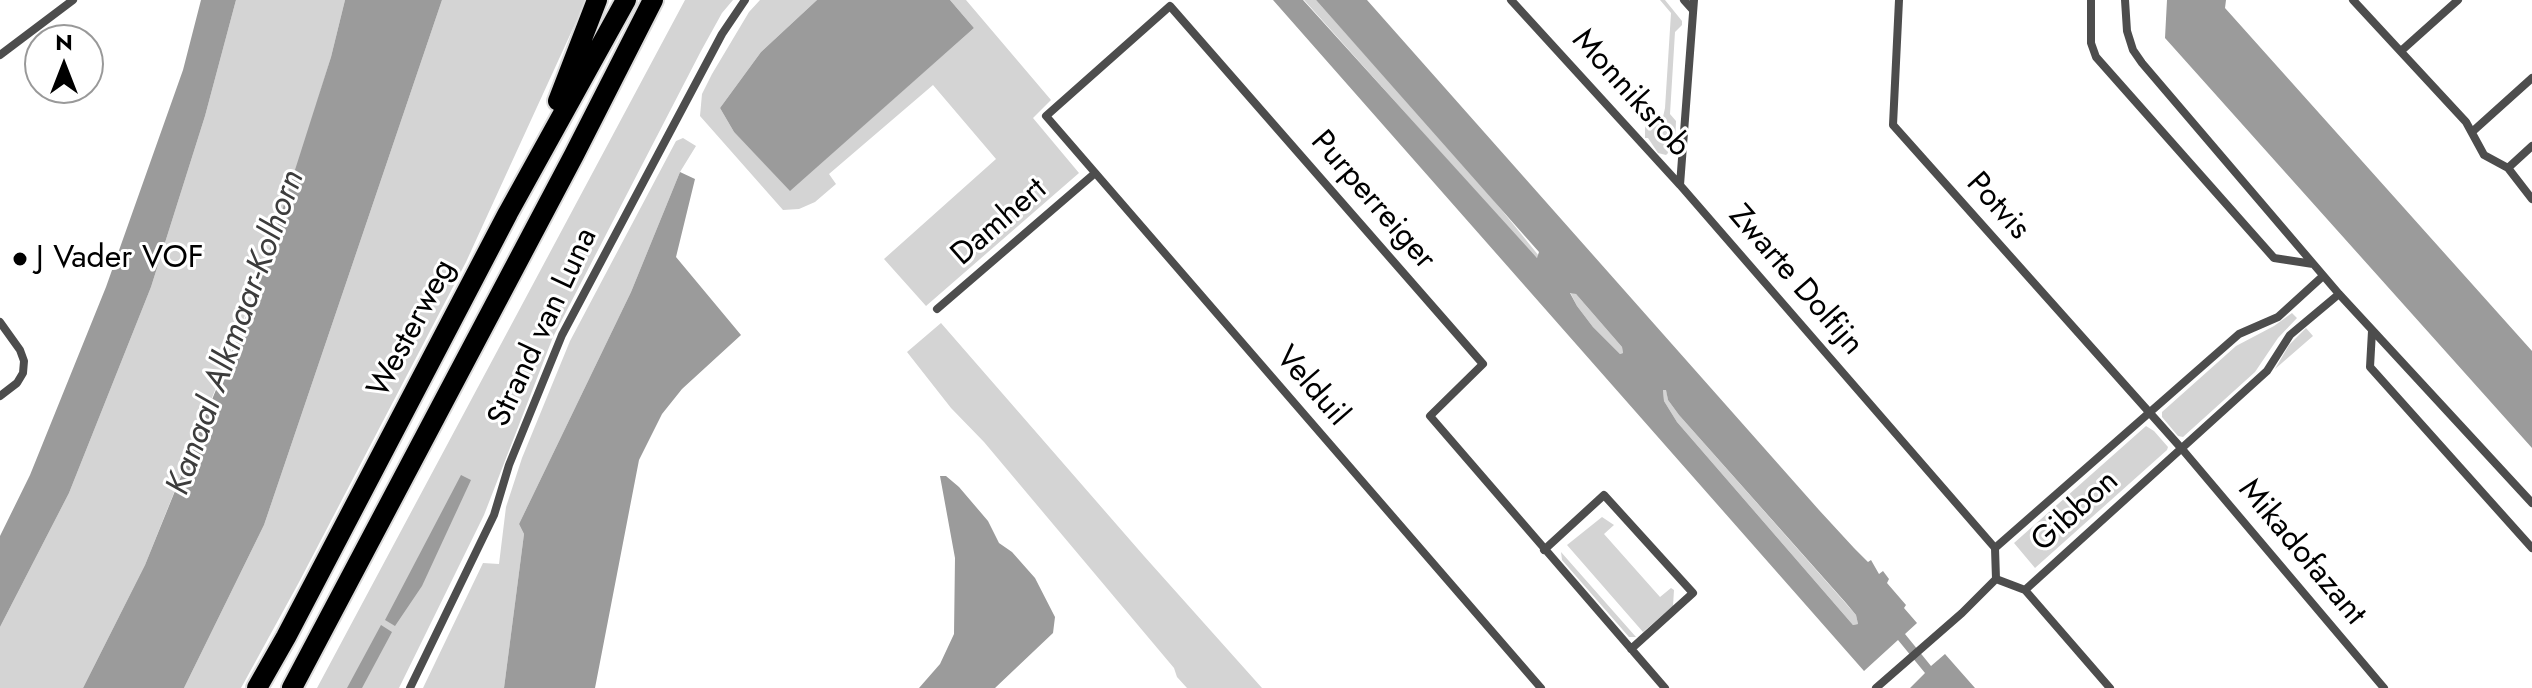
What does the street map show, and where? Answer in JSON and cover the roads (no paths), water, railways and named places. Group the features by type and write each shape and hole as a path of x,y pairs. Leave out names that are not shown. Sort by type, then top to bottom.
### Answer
{"main road":[{"path":"531,172 597,0"},
{"name":"Westerweg","path":"257,688 531,172 626,0"},
{"name":"Westerweg","path":"292,688 653,0"},
{"path":"638,30 659,0"}],"street":[{"path":"0,55 73,0"},
{"name":"Strand van Luna","path":"410,688 494,515 509,465 562,335 722,34 745,0"},
{"name":"Monniksrob","path":"1511,0 1680,185"},
{"path":"1684,0 1693,10"},
{"path":"1680,185 1694,0"},
{"name":"Potvis","path":"1899,0 1893,125 2149,415"},
{"path":"2091,0 2091,43 2096,57 2274,258 2313,264"},
{"path":"2125,0 2124,22 2129,41 2138,57 2323,276 2532,503"},
{"path":"2353,0 2472,132 2484,155 2508,168 2532,199"},
{"path":"2401,51 2458,0"},
{"name":"Purperreiger","path":"1046,116 1170,6 1483,364 1430,416 1665,688"},
{"path":"2472,132 2532,78"},
{"name":"Velduil","path":"1046,116 1541,688"},
{"path":"2508,168 2532,146"},
{"name":"Damhert","path":"937,309 1094,174"},
{"name":"Zwarte Dolfijn","path":"1680,185 1995,548"},
{"name":"Gibbon","path":"2323,276 2278,317 2239,334 1995,548 1996,579 2025,590 2267,371 2290,335 2339,294"},
{"path":"0,322 24,361 23,373 17,383 0,396"},
{"path":"2372,331 2370,367 2532,548"},
{"path":"2149,415 2182,449"},
{"name":"Mikadofazant","path":"2182,449 2384,688"},
{"path":"1544,550 1604,495 1693,593 1631,649"},
{"path":"1876,688 1996,579"},
{"path":"2025,590 2110,688"}],"place":[{"name":"J Vader VOF","path":"20,259"}],"water label":[{"name":"Kanaal Alkmaar-Kolhorn","path":"237,333"}]}
